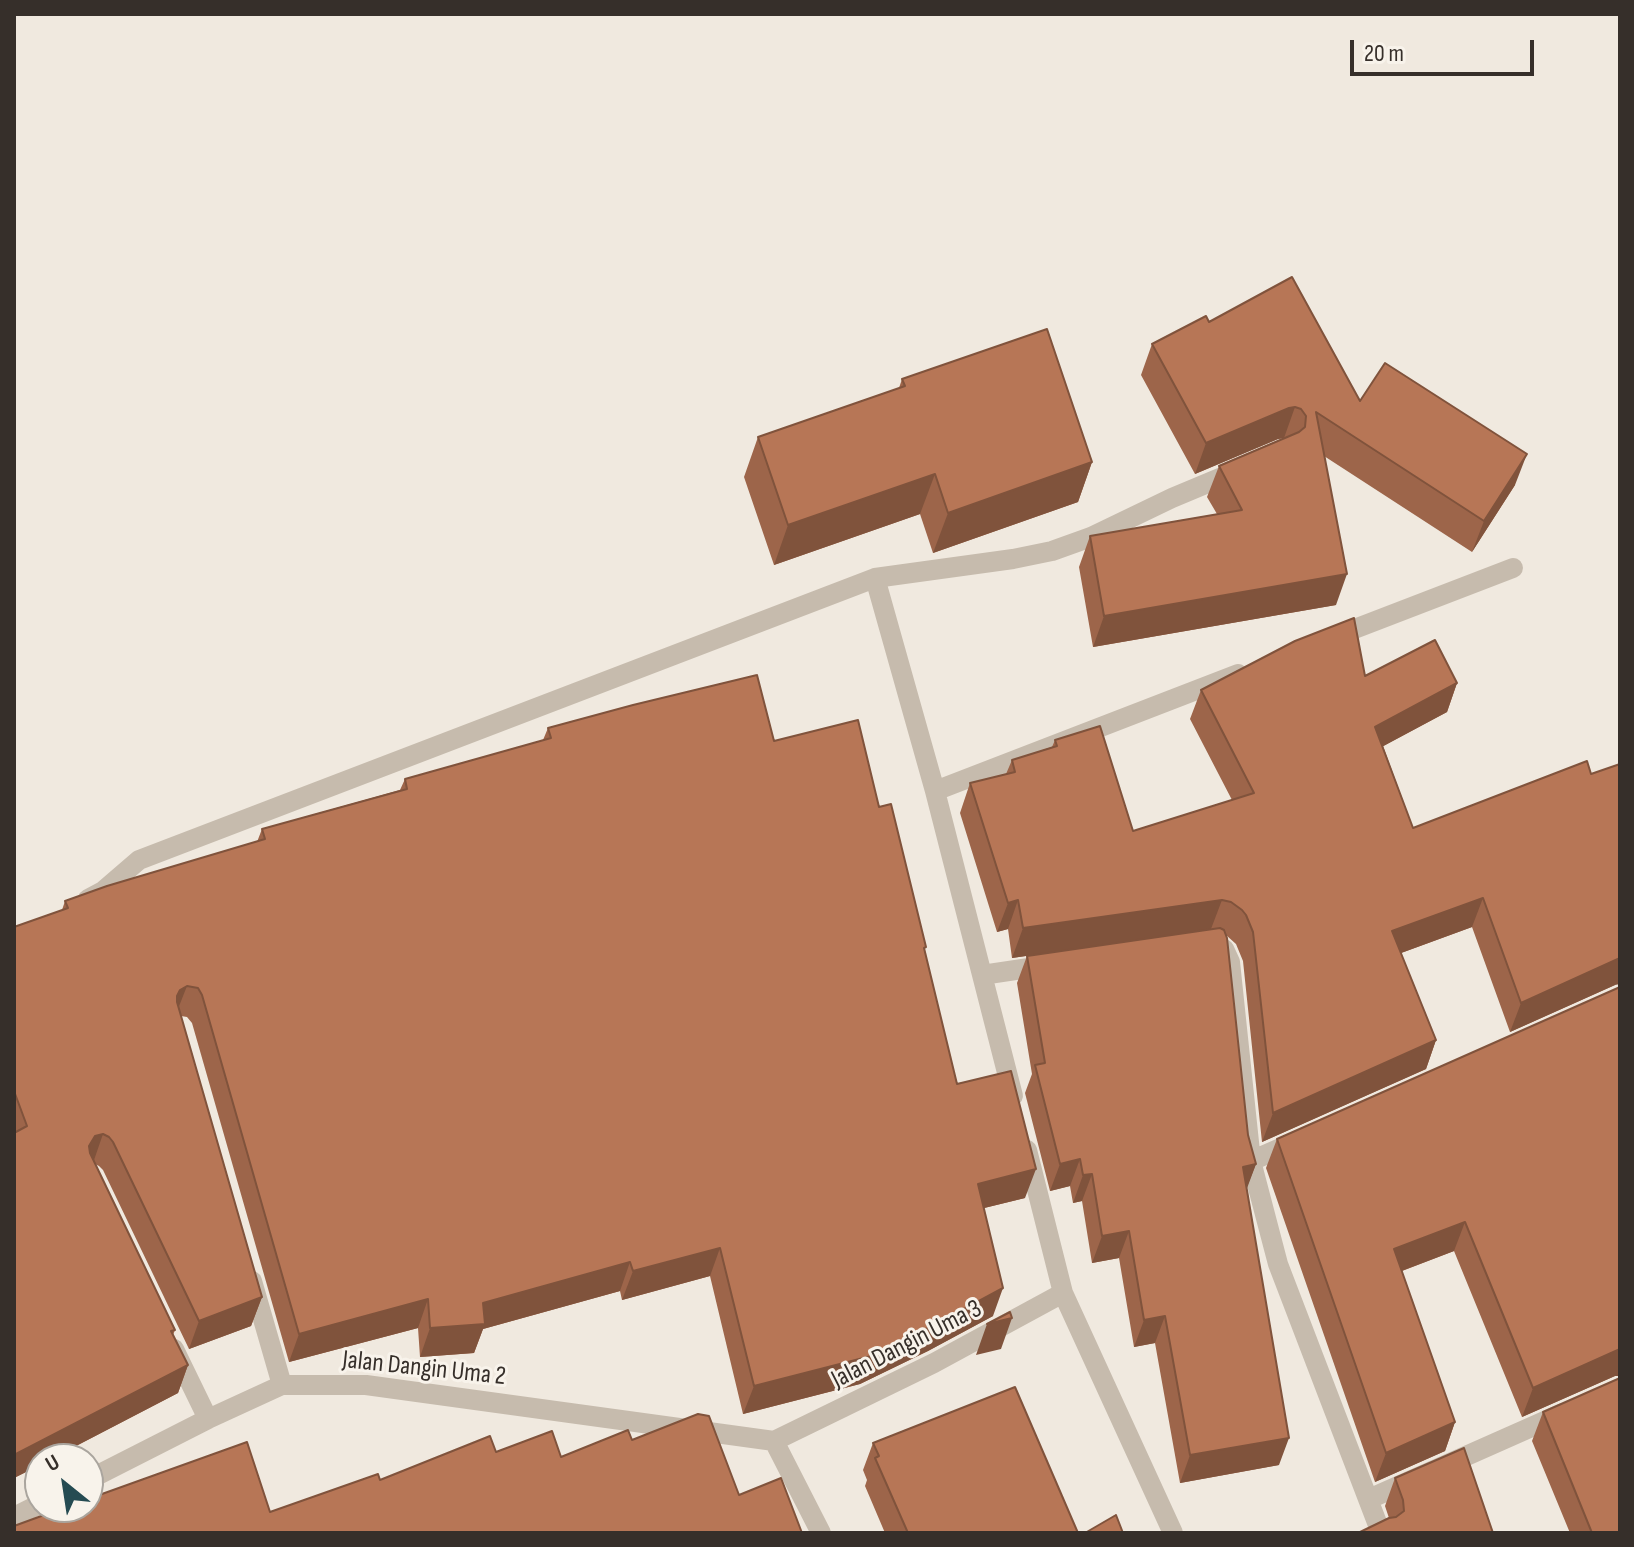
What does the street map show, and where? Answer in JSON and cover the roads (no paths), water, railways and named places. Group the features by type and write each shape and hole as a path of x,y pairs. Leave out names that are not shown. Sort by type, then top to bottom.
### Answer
{"street":[{"path":"74,905 103,891 139,860 875,578 1052,551 1091,537 1172,498 1256,463"},
{"path":"1320,642 1513,568"},
{"path":"875,578 935,791 1063,1293 1173,1533"},
{"path":"935,791 1261,665"},
{"path":"1197,944 1213,942 1224,949 1230,962 1251,1161 1278,1264 1381,1533"},
{"path":"982,975 1074,962"},
{"path":"1251,1161 1320,1131"},
{"path":"247,1266 282,1385"},
{"name":"Jalan Dangin Uma 3","path":"774,1441 934,1363 1063,1293"},
{"path":"167,1334 208,1419"},
{"name":"Jalan Dangin Uma 2","path":"104,1472 282,1385 366,1385 774,1441"},
{"path":"1369,1499 1578,1407"},
{"path":"774,1441 821,1533"}]}
